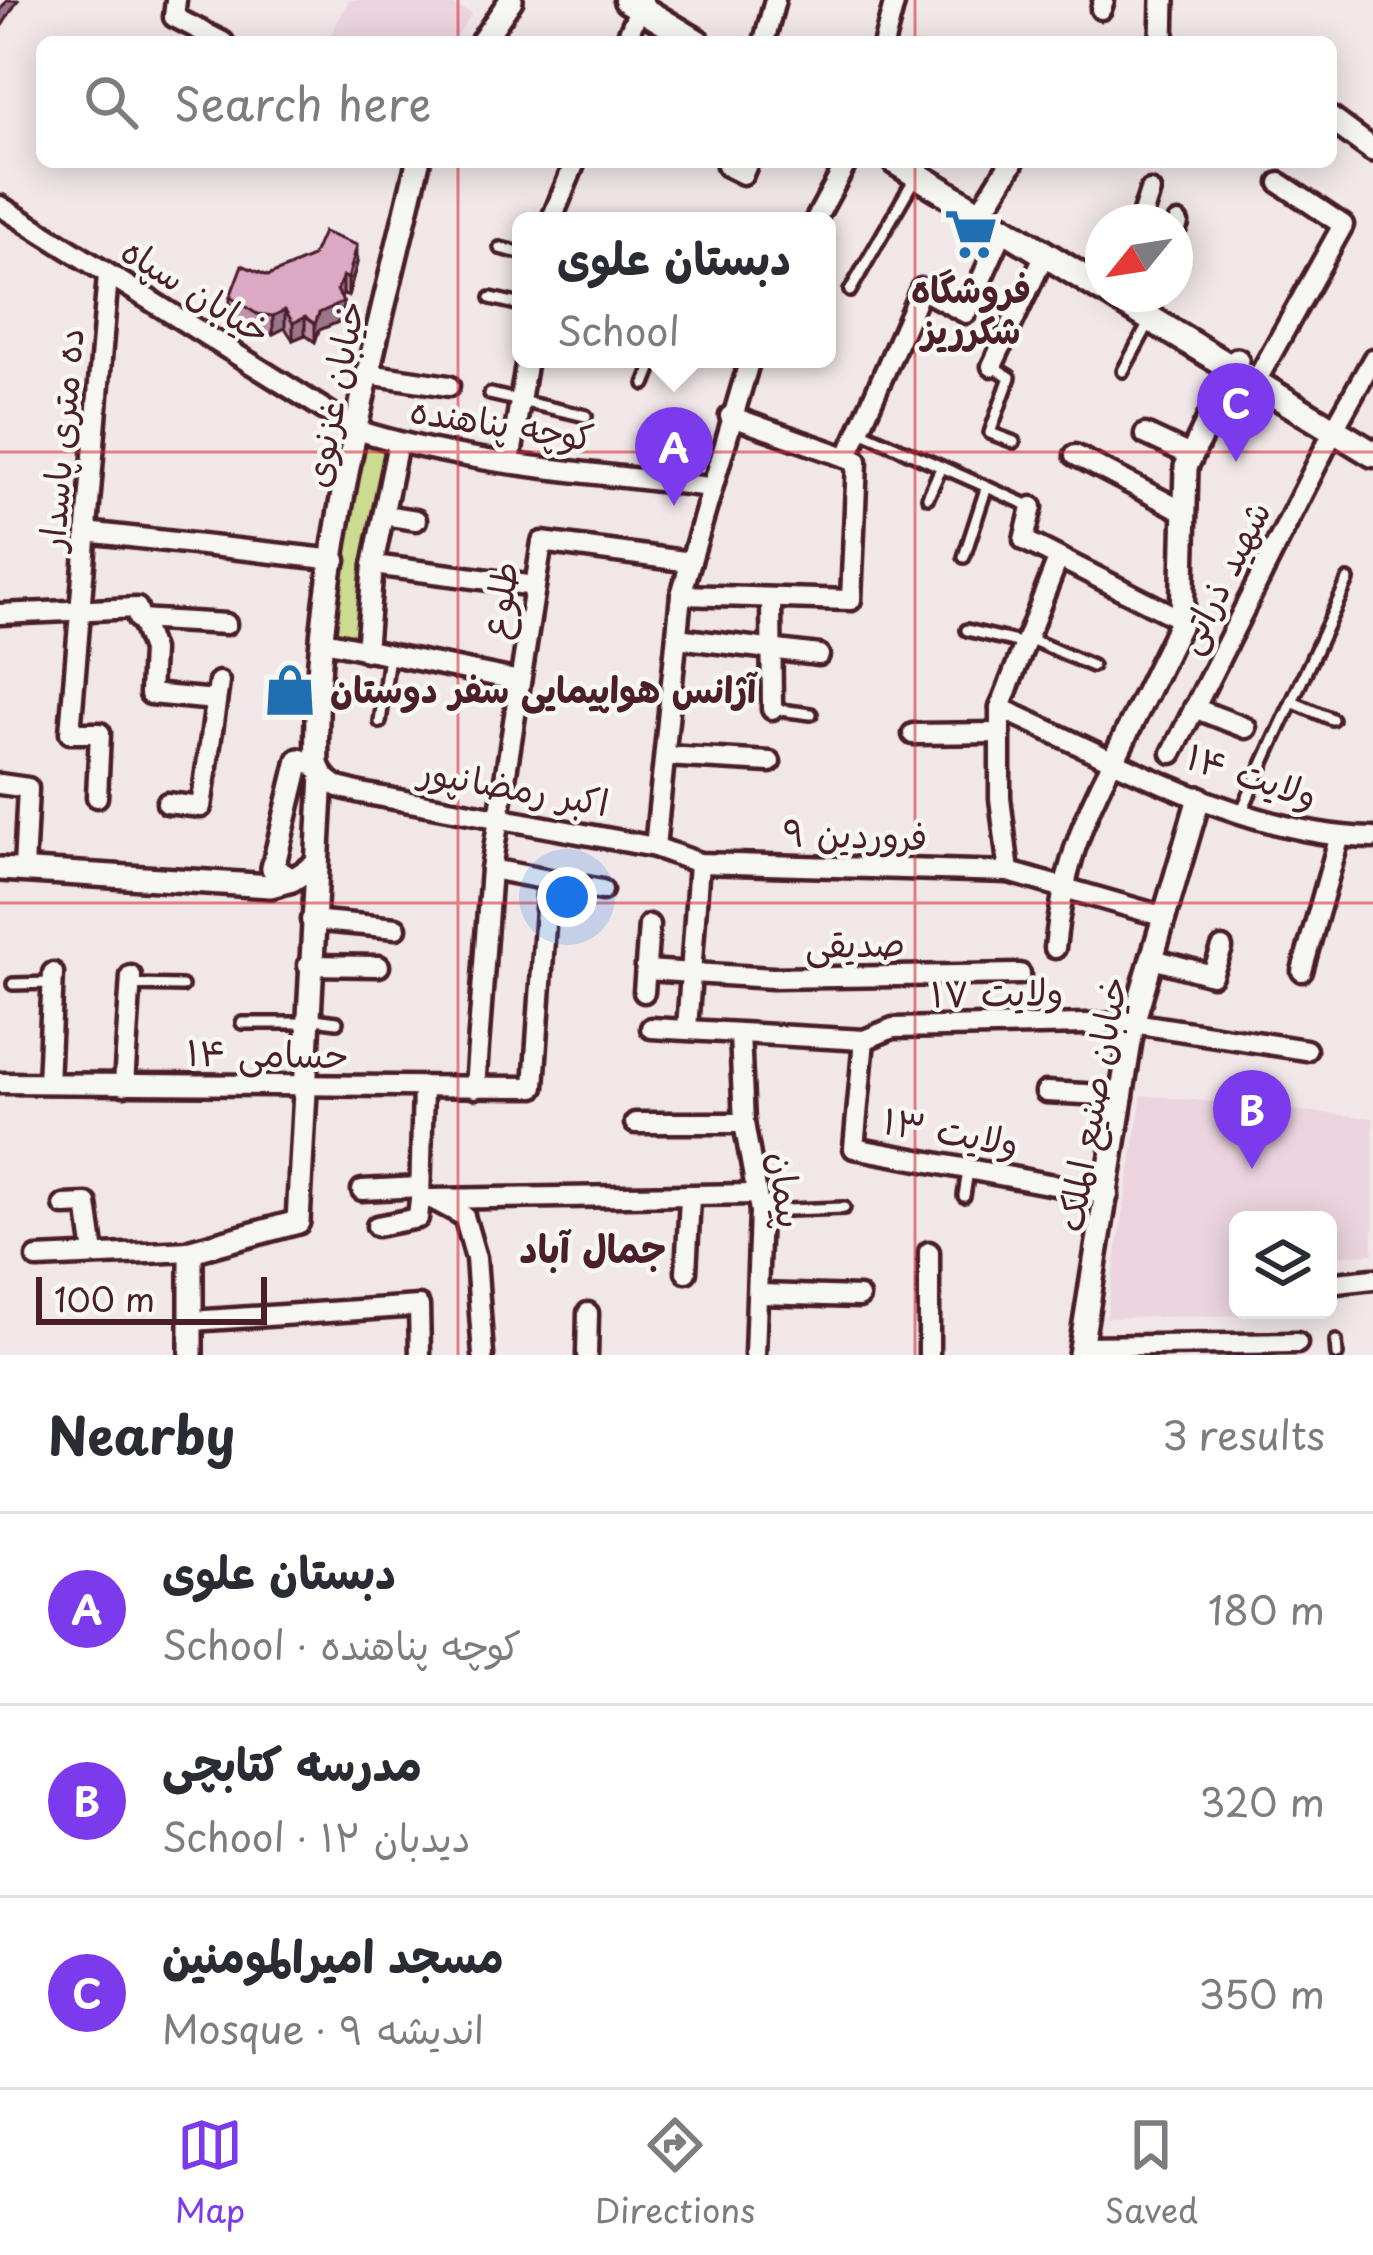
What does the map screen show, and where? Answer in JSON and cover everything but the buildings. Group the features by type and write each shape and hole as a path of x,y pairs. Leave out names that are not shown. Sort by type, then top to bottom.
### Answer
{"main road":[{"path":"639,2 688,36"},
{"path":"639,2 704,36"},
{"path":"911,168 1085,269"},
{"path":"983,210 1004,229 1085,279"},
{"path":"1158,312 1235,365 1373,443"},
{"path":"1235,365 1260,374 1373,454"}],"street":[{"path":"176,0 174,17 212,36"},
{"path":"486,34 494,0"},
{"path":"486,34 511,0"},
{"path":"766,36 775,0"},
{"path":"886,36 895,0"},
{"path":"1163,0 1164,36"},
{"path":"627,36 639,2"},
{"path":"1337,123 1373,150"},
{"name":"خیابان غزنوی","path":"313,767 324,641 357,430 417,168"},
{"path":"556,212 573,168"},
{"path":"820,212 845,168"},
{"path":"983,210 1008,168"},
{"path":"1260,374 1343,225 1280,184"},
{"path":"1146,204 1150,191"},
{"name":"خیابان سپاه","path":"0,206 357,430"},
{"path":"847,458 921,290 966,313 1004,229"},
{"path":"992,366 1045,254"},
{"name":"ده متری پاسدار","path":"97,797 100,733 70,733 108,275"},
{"name":"شهید ذراتی","path":"1172,754 1373,358"},
{"path":"1055,948 1060,890 1086,809 1182,620 1183,511 1192,456 1235,365"},
{"path":"511,462 526,368"},
{"path":"655,847 681,595 742,368"},
{"path":"368,374 449,386"},
{"path":"681,595 851,600 857,461 730,416"},
{"name":"کوچه پناهنده","path":"357,430 398,443 511,462 710,488"},
{"path":"1145,434 1192,456"},
{"path":"366,651 373,565 398,443"},
{"path":"1076,455 1183,511"},
{"path":"1032,507 1024,540 1182,620"},
{"path":"384,515 416,520"},
{"path":"86,532 336,560"},
{"name":"طلوع","path":"491,869 542,542 691,562"},
{"path":"1009,872 1000,798 1000,708 1058,559"},
{"path":"373,565 535,586"},
{"path":"771,599 772,710"},
{"path":"0,614 137,608 137,619 152,650 150,694 218,691 201,807 167,803"},
{"path":"137,619 226,624"},
{"path":"677,638 819,656"},
{"path":"324,641 520,681"},
{"name":"ولایت ۱۴","path":"1000,708 1199,798 1339,838 1373,838"},
{"path":"1195,708 1246,728"},
{"path":"913,734 1000,733"},
{"path":"664,756 770,762"},
{"path":"37,1258 191,1251 298,1222 308,965 320,822 313,767"},
{"path":"282,874 313,767"},
{"name":"اکبر رمضانپور","path":"313,767 338,787 361,793 655,847 700,863"},
{"path":"0,784 28,788 24,869"},
{"path":"320,822 342,799 361,793"},
{"name":"خیابان صنیع الملک","path":"1081,1351 1133,1023 1199,798"},
{"path":"1302,971 1339,838"},
{"path":"687,1029 700,863"},
{"name":"فروردین ۹","path":"700,863 1009,872 1165,917"},
{"path":"0,869 246,881 314,866"},
{"path":"475,1088 491,869 602,890"},
{"name":"حسامی ۱۴","path":"0,1083 534,1087 548,880"},
{"path":"311,920 396,928"},
{"path":"644,992 650,925"},
{"path":"1153,959 1212,975 1222,948"},
{"path":"308,965 379,966"},
{"path":"646,970 692,972"},
{"name":"صدیقی","path":"692,972 772,978 1019,974"},
{"path":"48,1083 52,978"},
{"path":"124,1084 131,981"},
{"name":"ولایت ۱۷","path":"651,1028 864,1040 893,1028 1133,1023 1306,1050"},
{"name":"پیمان","path":"740,1034 743,1123 758,1203 760,1294 755,1355"},
{"name":"ولایت ۱۳","path":"864,1040 854,1148 1108,1195"},
{"path":"422,1201 423,1088"},
{"path":"1046,1092 1123,1096"},
{"path":"635,1123 743,1123"},
{"path":"362,1190 422,1201 464,1216 476,1258 483,1355"},
{"path":"686,1272 690,1198"},
{"path":"377,1226 422,1201 690,1198 758,1203"},
{"path":"64,1205 87,1204 94,1254"},
{"path":"191,1251 191,1355"},
{"path":"929,1252 929,1355"},
{"path":"1337,1283 1373,1279"},
{"path":"760,1294 859,1297"},
{"path":"191,1321 419,1306 420,1355"},
{"path":"587,1355 588,1313"},
{"path":"1081,1351 1297,1343"}],"lane":[{"path":"850,291 907,168"},
{"path":"500,248 512,251"},
{"path":"491,298 512,303"},
{"path":"1123,371 1143,312"},
{"path":"992,366 1010,377 990,433 1014,442"},
{"path":"646,383 652,368"},
{"path":"490,394 586,416"},
{"path":"856,429 1032,507"},
{"path":"928,497 940,468"},
{"path":"964,557 986,489"},
{"path":"1242,811 1348,580"},
{"path":"968,630 1026,641 1093,666"},
{"path":"380,722 389,656"},
{"path":"1292,702 1332,719"},
{"path":"772,710 811,714"},
{"path":"14,984 52,978"},
{"path":"131,981 182,986"},
{"path":"242,1023 338,1022"},
{"path":"964,1196 969,1169"},
{"path":"758,1203 844,1208"},
{"path":"1336,1341 1337,1355"}],"shaded area":[{"path":"349,0 437,0 472,13 457,36 330,36"},
{"path":"1142,1095 1373,1118 1373,1254 1337,1256 1337,1211 1229,1211 1229,1315 1106,1318"}],"green space":[{"path":"364,445 390,453 361,642 328,634"}],"place":[{"name":"فروشگاه شکرریز","path":"971,234"},
{"name":"مسجد امیرالمومنین","path":"1236,462"},
{"name":"دبستان علوی","path":"674,506"},
{"name":"آژانس هواپیمایی سفر دوستان","path":"290,690"},
{"name":"مدرسه کتابچی","path":"1252,1169"}],"district":[{"name":"جمال آباد","path":"593,1249"}]}
